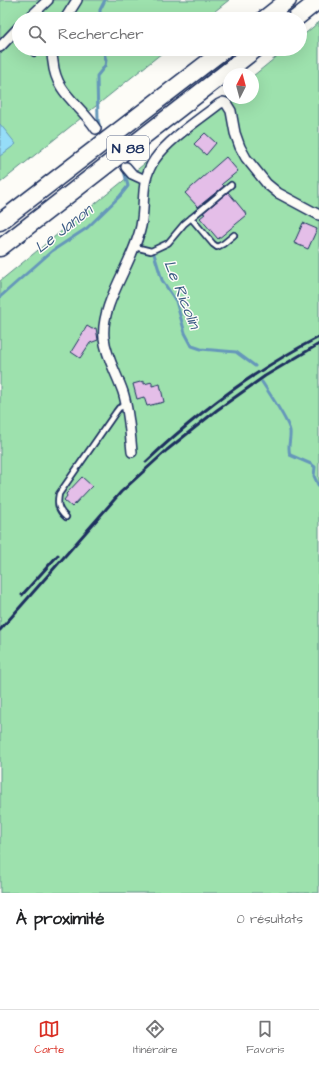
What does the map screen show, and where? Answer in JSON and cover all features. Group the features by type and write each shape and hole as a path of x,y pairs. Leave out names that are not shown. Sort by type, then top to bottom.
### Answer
{"highway":[{"path":"273,12 288,0"},
{"path":"304,12 319,0"},
{"name":"N 88","path":"0,222 216,56"},
{"name":"N 88","path":"0,248 247,56"}],"street":[{"path":"35,12 48,0"},
{"path":"69,12 77,0"},
{"path":"0,47 12,34"},
{"path":"52,56 56,80 63,91 89,118 96,128"},
{"path":"132,452 123,393 106,350 104,336 105,322 113,295 135,247 141,226 145,180 155,159 164,148 222,102 226,103 231,111 235,133 246,158 267,184 278,193 319,215"},
{"path":"126,167 132,174 145,180"}],"lane":[{"path":"135,247 151,251 168,243 184,224 231,185"},
{"path":"191,218 217,247 224,244 234,235"},
{"path":"66,517 59,509 59,494 116,412 122,406 126,405"}],"green space":[{"path":"0,0 229,0 214,12 12,12 12,56 158,56 0,183"},
{"path":"319,22 319,893 0,893 0,281 223,100 223,104 259,104 259,71 277,56 307,56 307,32"}],"water":[{"path":"0,124 16,144 0,156"}],"building":[{"path":"205,133 216,143 206,155 194,144"},
{"path":"226,157 238,171 222,184 224,186 198,207 185,193"},
{"path":"228,192 247,215 218,239 200,218 205,214 203,213"},
{"path":"303,223 317,229 308,249 294,243"},
{"path":"87,326 92,329 96,328 98,340 90,343 80,358 71,352"},
{"path":"144,381 144,384 152,382 152,386 160,384 164,402 147,406 144,397 137,399 133,384"},
{"path":"82,477 92,486 72,507 64,500 67,496 66,494"}],"waterway":[{"name":"Le Janon","path":"100,12 105,0"},
{"name":"Le Janon","path":"100,128 98,120 97,76 105,66 105,56"},
{"name":"Le Janon","path":"0,297 52,251 87,228 120,196 128,186 124,171"},
{"name":"Le Ricolin","path":"154,254 162,280 176,301 185,333 192,346 201,349 236,352 255,366"},
{"name":"Le Ricolin","path":"262,382 289,427 290,455 315,467 314,476 319,487"}],"tunnel":[{"path":"96,129 126,167"}],"railway":[{"path":"146,462 206,410 250,378 319,337"},
{"path":"0,630 121,492 167,450 217,410 265,376 319,344"},
{"path":"22,595 58,555"}]}
